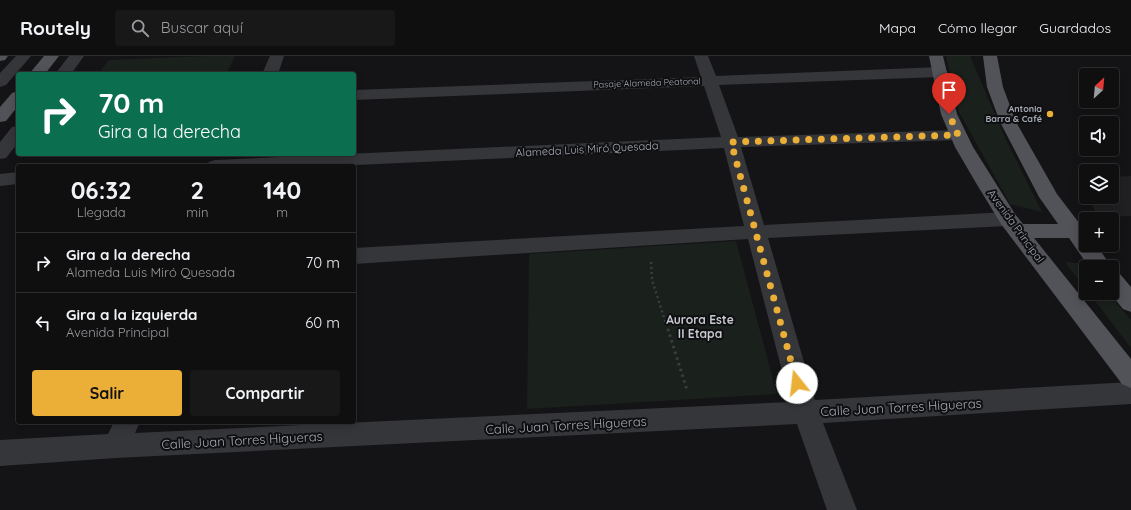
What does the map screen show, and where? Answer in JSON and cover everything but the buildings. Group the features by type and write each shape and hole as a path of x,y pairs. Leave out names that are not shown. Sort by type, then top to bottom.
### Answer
{"main road":[{"path":"39,72 52,56"},
{"path":"990,56 995,87 1008,122 1049,197 1096,260"},
{"name":"Avenida Principal","path":"938,64 949,114 958,135 982,177 1013,225 1131,377"},
{"path":"0,117 16,98"},
{"path":"1013,225 1074,231"},
{"path":"1119,288 1131,303"}],"street":[{"path":"0,82 24,56"},
{"path":"65,72 77,56"},
{"path":"271,72 277,56"},
{"path":"701,56 731,142 806,413 842,510"},
{"name":"Pasaje Alameda Peatonal","path":"356,95 710,80 938,64"},
{"path":"0,154 16,134"},
{"name":"Alameda Luis Miró Quesada","path":"226,164 237,162 731,142 958,135"},
{"path":"0,180 16,178"},
{"path":"356,256 755,232 1013,225"},
{"name":"Calle Juan Torres Higueras","path":"0,453 116,446 696,419 1131,393"},
{"path":"116,446 126,424"}],"path":[{"path":"648,239 652,280 696,419"}],"shaded area":[{"path":"235,56 227,72 100,72 109,60"},
{"path":"946,56 970,56 1007,142 1042,212 1010,204 959,112"},
{"path":"1131,176 1131,216 1119,216 1119,212 1096,212 1091,204 1119,204 1119,177"},
{"path":"736,241 777,394 527,409 529,254"},
{"path":"1065,262 1079,263 1079,281"},
{"path":"1094,300 1114,300 1131,320 1131,348"}],"place":[{"name":"Antonia Barra & Café","path":"1050,114"}],"district":[{"name":"Aurora Este II Etapa","path":"700,327"}],"route":[{"path":"797,383 731,142 958,135 949,114"}]}
